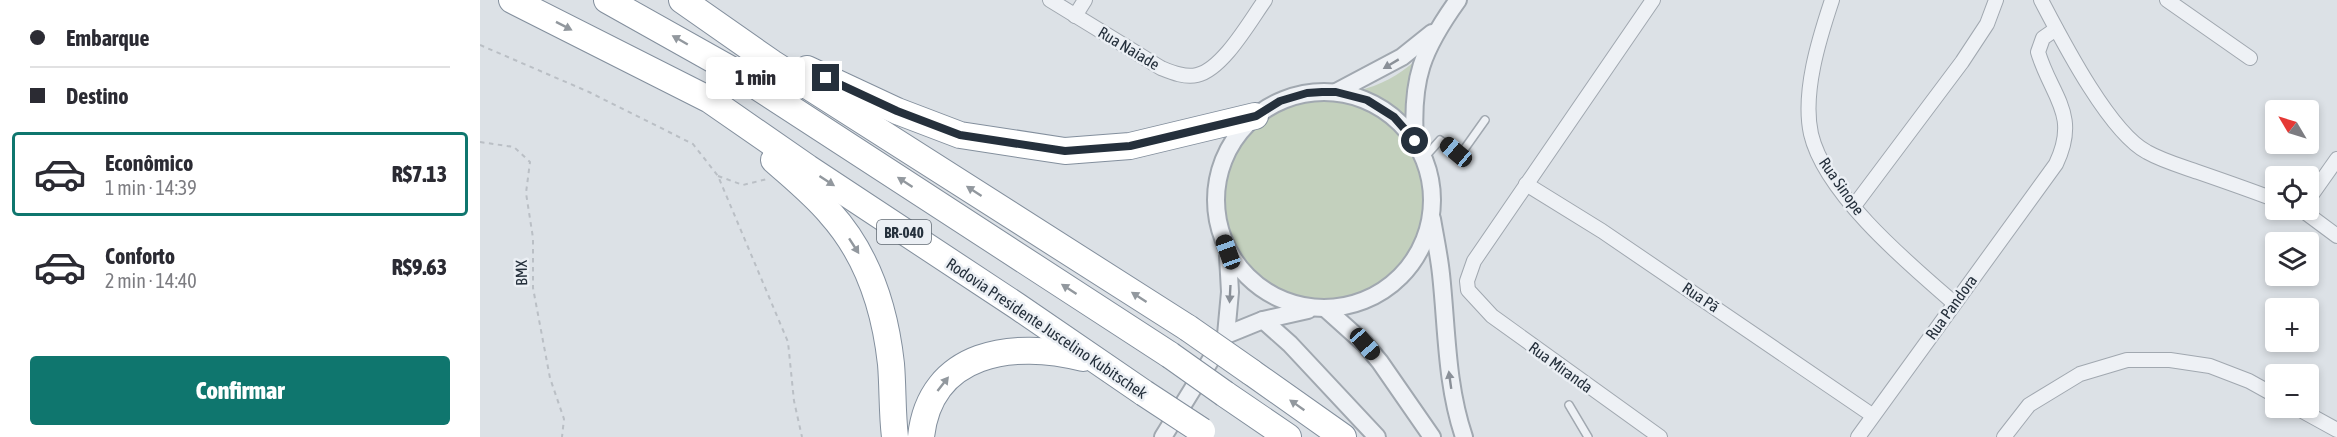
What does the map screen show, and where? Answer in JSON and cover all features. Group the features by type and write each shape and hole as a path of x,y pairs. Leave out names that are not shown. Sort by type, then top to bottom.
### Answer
{"highway":[{"name":"Rodovia Presidente Juscelino Kubitschek","path":"512,0 710,100 1206,434"},
{"name":"BR-040","path":"607,0 730,69 1170,355 1288,437"},
{"path":"691,5 746,39 795,63 897,111 960,135 1065,151 1100,149 1130,146 1256,116"},
{"path":"691,5 772,63 1188,328 1343,437"},
{"path":"710,100 830,213 860,255 878,295 890,357 894,437"},
{"path":"921,437 924,418 939,388 951,374 981,357 1002,351 1025,349 1048,351 1099,362"}],"street":[{"name":"Rua Naiade","path":"1050,0 1161,68 1179,74 1197,75 1213,66 1229,50 1265,0"},
{"path":"1075,16 1085,0"},
{"path":"1415,141 1414,103 1420,66 1437,28 1458,0"},
{"path":"1526,184 1653,0"},
{"name":"Rua Sinope","path":"1832,0 1818,46 1811,86 1809,117 1815,147 1835,181 1890,247 1954,303"},
{"path":"1854,206 1973,46 1987,24 1996,0"},
{"path":"2041,0 2109,116 2129,140 2146,152 2166,161 2265,196"},
{"path":"2167,0 2250,58"},
{"path":"1336,92 1402,57 1437,28"},
{"name":"Rua Pandora","path":"1858,437 2047,178 2062,151 2066,132 2065,118 2061,102 2038,52 2043,38 2056,29"},
{"path":"1432,437 1365,344 1320,309 1302,308 1279,300 1259,288 1241,272 1228,252 1217,224 1215,194 1221,165 1235,138 1256,116 1280,101 1307,93 1336,92 1367,100 1394,117 1415,141 1424,158 1432,195 1432,214 1441,272 1449,373 1455,410 1464,437"},
{"path":"2319,184 2337,159"},
{"name":"Rua Miranda","path":"1526,184 1474,261 1467,281 1468,290 1492,316 1660,437"},
{"name":"Rua Pã","path":"1526,184 1660,270 1872,415"},
{"path":"1226,335 1263,320 1357,304 1384,291 1407,270 1423,244 1432,214"},
{"path":"2315,220 2337,236"},
{"path":"1163,437 1226,335 1230,292 1228,252"},
{"path":"1263,320 1290,344 1377,437"},
{"path":"2004,437 2029,405 2080,374 2127,360 2170,360 2210,366 2265,390"},
{"path":"2315,418 2337,430"}],"lane":[{"path":"1424,158 1440,140 1456,152 1463,151 1485,120"},
{"path":"1569,405 1588,437"}],"path":[{"path":"480,45 589,92 693,144 718,176 788,342 794,401 802,437"},
{"name":"BMX","path":"480,142 514,147 530,162 526,193 533,238 533,288 550,378 564,419 562,437"},
{"path":"718,176 743,185 788,174"}],"green space":[{"path":"1416,60 1406,100 1409,127 1387,103 1375,96 1357,91 1389,79"},
{"path":"1322,100 1342,102 1361,108 1394,130 1416,163 1422,182 1424,202 1422,222 1416,241 1394,274 1361,296 1342,302 1322,304 1302,302 1283,296 1250,274 1228,241 1222,222 1220,202 1222,182 1228,163 1250,130 1283,108 1302,102"}],"route":[{"path":"826,78 897,111 960,135 1065,151 1130,146 1256,116 1280,101 1307,93 1322,92 1336,92 1367,100 1394,117 1415,141"}]}
